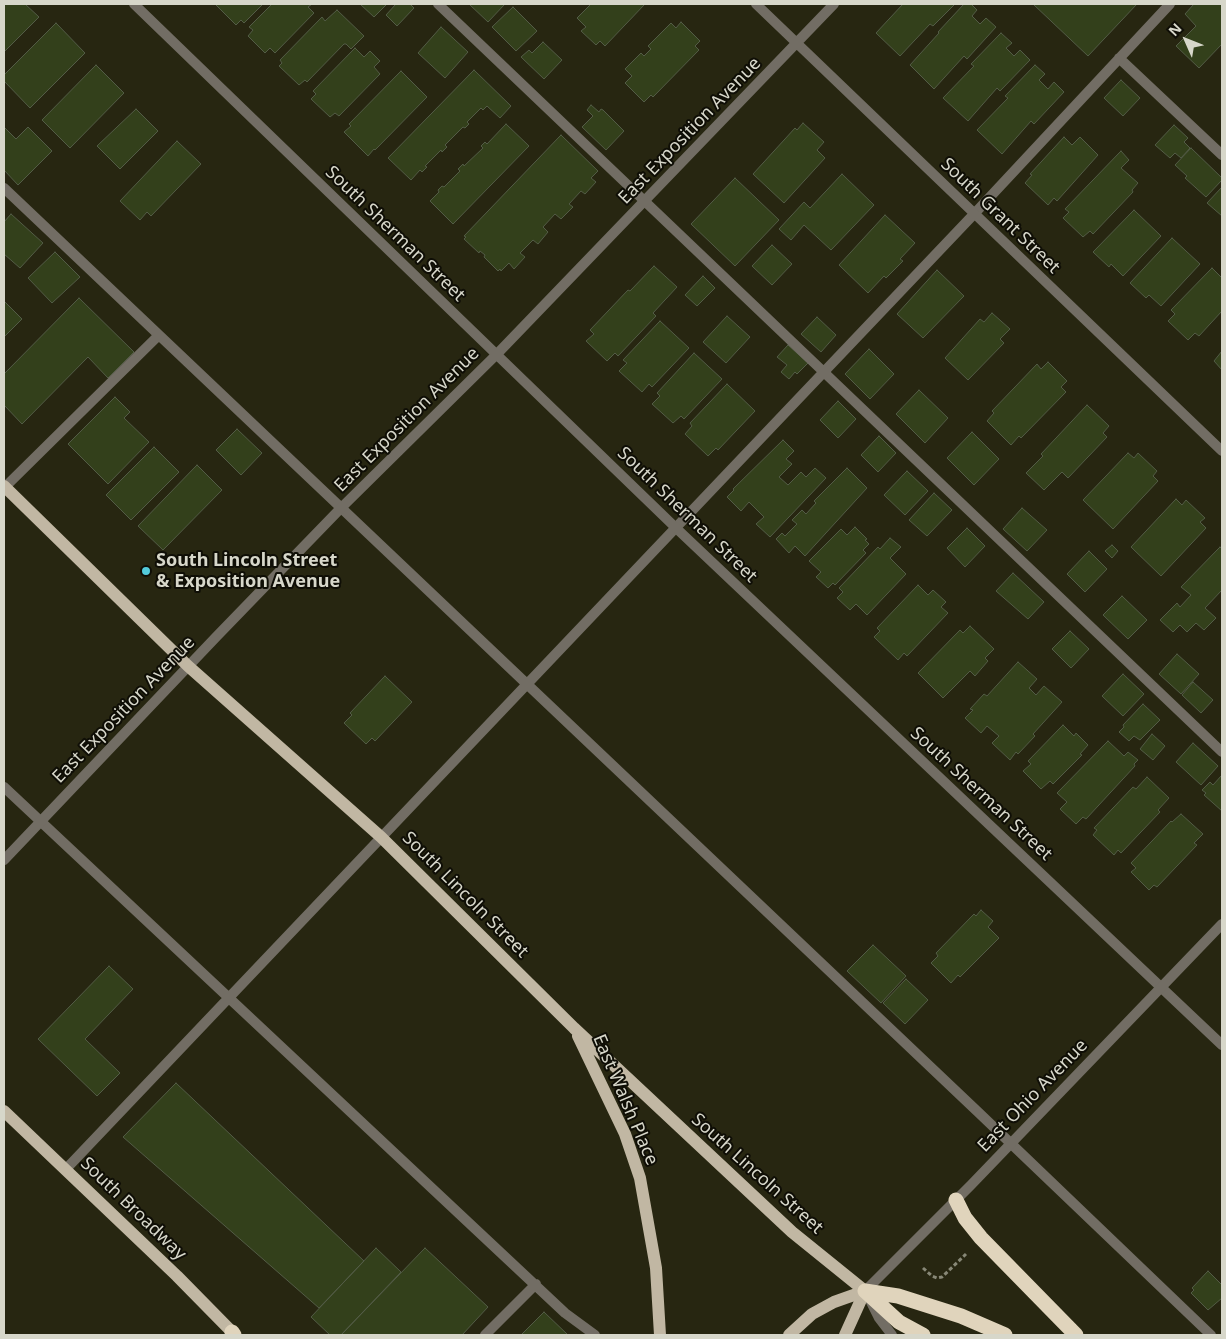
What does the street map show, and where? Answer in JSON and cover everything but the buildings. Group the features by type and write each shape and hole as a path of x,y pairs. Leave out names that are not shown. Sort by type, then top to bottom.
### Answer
{"highway":[{"path":"956,1200 965,1218 981,1238 1076,1335"},
{"path":"865,1291 899,1322 924,1335"},
{"path":"865,1291 898,1296 961,1316 1005,1335"}],"main road":[{"name":"South Lincoln Street","path":"4,486 188,666 381,837 574,1028 792,1232 865,1291"},
{"name":"East Walsh Place","path":"574,1028 624,1134 640,1178 656,1268 660,1335"},
{"name":"South Broadway","path":"4,1111 66,1169 234,1334"},
{"name":"East Ohio Avenue","path":"789,1335 812,1314 834,1302 865,1291"},
{"name":"East Ohio Avenue","path":"845,1335 865,1291"}],"street":[{"name":"South Sherman Street","path":"134,4 676,528 1222,1045"},
{"path":"438,4 646,200 823,373 1222,752"},
{"name":"South Grant Street","path":"756,4 1222,451"},
{"name":"East Exposition Avenue","path":"4,860 340,509 496,354 834,4"},
{"path":"66,1169 823,373 1170,4"},
{"path":"1119,58 1222,155"},
{"path":"4,188 1211,1335"},
{"path":"4,486 158,335"},
{"path":"4,787 565,1313 595,1335"},
{"name":"East Ohio Avenue","path":"865,1291 956,1200 1222,924"},
{"path":"486,1335 536,1284"},
{"name":"South Lincoln Street","path":"865,1291 879,1318 892,1335"}],"path":[{"path":"923,1268 932,1276 942,1277 971,1248"}],"place":[{"name":"South Lincoln Street & Exposition Avenue","path":"146,571"}]}
